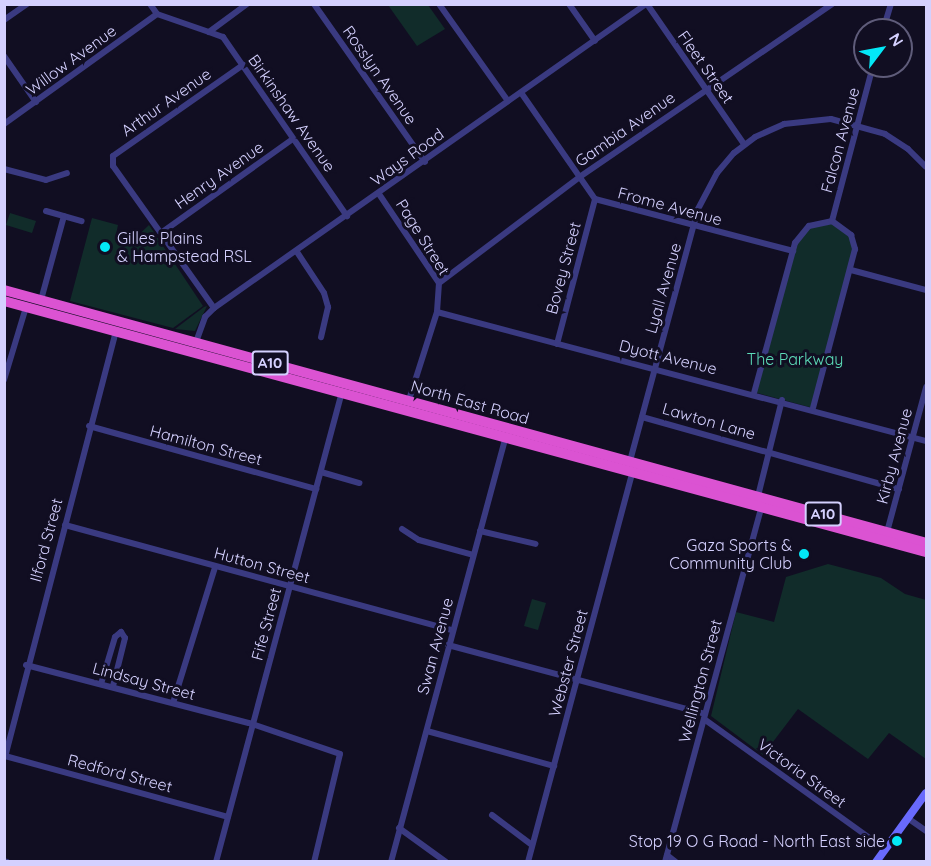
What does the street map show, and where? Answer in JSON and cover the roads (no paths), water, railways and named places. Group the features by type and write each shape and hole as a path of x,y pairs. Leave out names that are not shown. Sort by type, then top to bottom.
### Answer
{"highway":[{"name":"North East Road","path":"4,290 27,302 507,433 758,496 927,552"},
{"name":"North East Road","path":"4,301 41,300 117,326"},
{"name":"North East Road","path":"632,466 761,508 886,537 927,543"},
{"path":"758,496 761,508"}],"main road":[{"path":"876,861 927,793"}],"street":[{"path":"4,20 27,4"},
{"path":"150,4 157,14 209,33 247,4"},
{"name":"Rosslyn Avenue","path":"314,4 425,162"},
{"path":"439,4 508,100"},
{"path":"569,4 595,41"},
{"name":"Ways Road","path":"195,347 205,318 214,308 380,194 508,100 522,94 646,4"},
{"name":"Fleet Street","path":"646,4 744,144"},
{"name":"Gambia Avenue","path":"439,283 581,176 832,4"},
{"name":"Willow Avenue","path":"4,124 157,14"},
{"name":"Birkinshaw Avenue","path":"209,33 223,37 347,216"},
{"path":"4,56 36,102"},
{"name":"Arthur Avenue","path":"160,233 113,166 113,156 243,64"},
{"name":"Falcon Avenue","path":"832,221 870,78"},
{"name":"Frome Avenue","path":"522,94 581,176 595,200 793,251"},
{"path":"744,144 774,128 798,121 831,119 858,124 899,142 927,167"},
{"name":"Henry Avenue","path":"160,233 294,139"},
{"name":"Lyall Avenue","path":"632,466 655,366 694,227 711,182 744,144"},
{"path":"4,169 46,180 67,173"},
{"name":"Page Street","path":"380,194 439,283 437,312 407,405"},
{"name":"Bovey Street","path":"557,344 595,200"},
{"path":"46,211 82,221"},
{"path":"41,300 64,216"},
{"path":"754,393 793,251 803,230 832,221 846,230 854,242 851,270 813,408"},
{"path":"160,233 214,308"},
{"path":"297,252 324,293 328,307 321,337"},
{"path":"851,270 927,290"},
{"path":"4,380 27,302"},
{"name":"Dyott Avenue","path":"437,312 557,344 655,366 927,441"},
{"name":"Ilford Street","path":"4,756 26,665 117,326"},
{"name":"Kirby Avenue","path":"886,537 927,387"},
{"name":"Fife Street","path":"216,861 343,388"},
{"path":"758,496 782,400"},
{"name":"Lawton Lane","path":"642,417 899,489"},
{"name":"Hamilton Street","path":"89,426 316,489"},
{"name":"Swan Avenue","path":"391,861 507,433"},
{"name":"Webster Street","path":"528,861 632,466"},
{"path":"321,472 359,483"},
{"name":"Wellington Street","path":"666,858 761,508"},
{"name":"Hutton Street","path":"65,525 452,630"},
{"path":"402,529 418,540 473,555"},
{"path":"480,531 536,544"},
{"path":"173,703 214,567"},
{"path":"101,684 115,637 121,632 125,638 113,686"},
{"path":"448,645 577,679 704,717"},
{"name":"Lindsay Street","path":"26,665 113,686 330,749 342,758 314,861"},
{"path":"4,712 13,715"},
{"name":"Victoria Street","path":"704,717 885,849"},
{"path":"427,730 554,766"},
{"name":"Redford Street","path":"4,756 228,817"},
{"path":"492,815 532,845"},
{"path":"909,819 927,831"},
{"path":"399,828 446,861"},
{"path":"666,858 676,861"}],"place":[{"name":"Gilles Plains & Hampstead RSL","path":"105,247"},
{"name":"Gaza Sports & Community Club","path":"804,554"},
{"name":"Stop 19 O G Road - North East side","path":"897,841"}],"park label":[{"name":"The Parkway","path":"795,359"}]}
